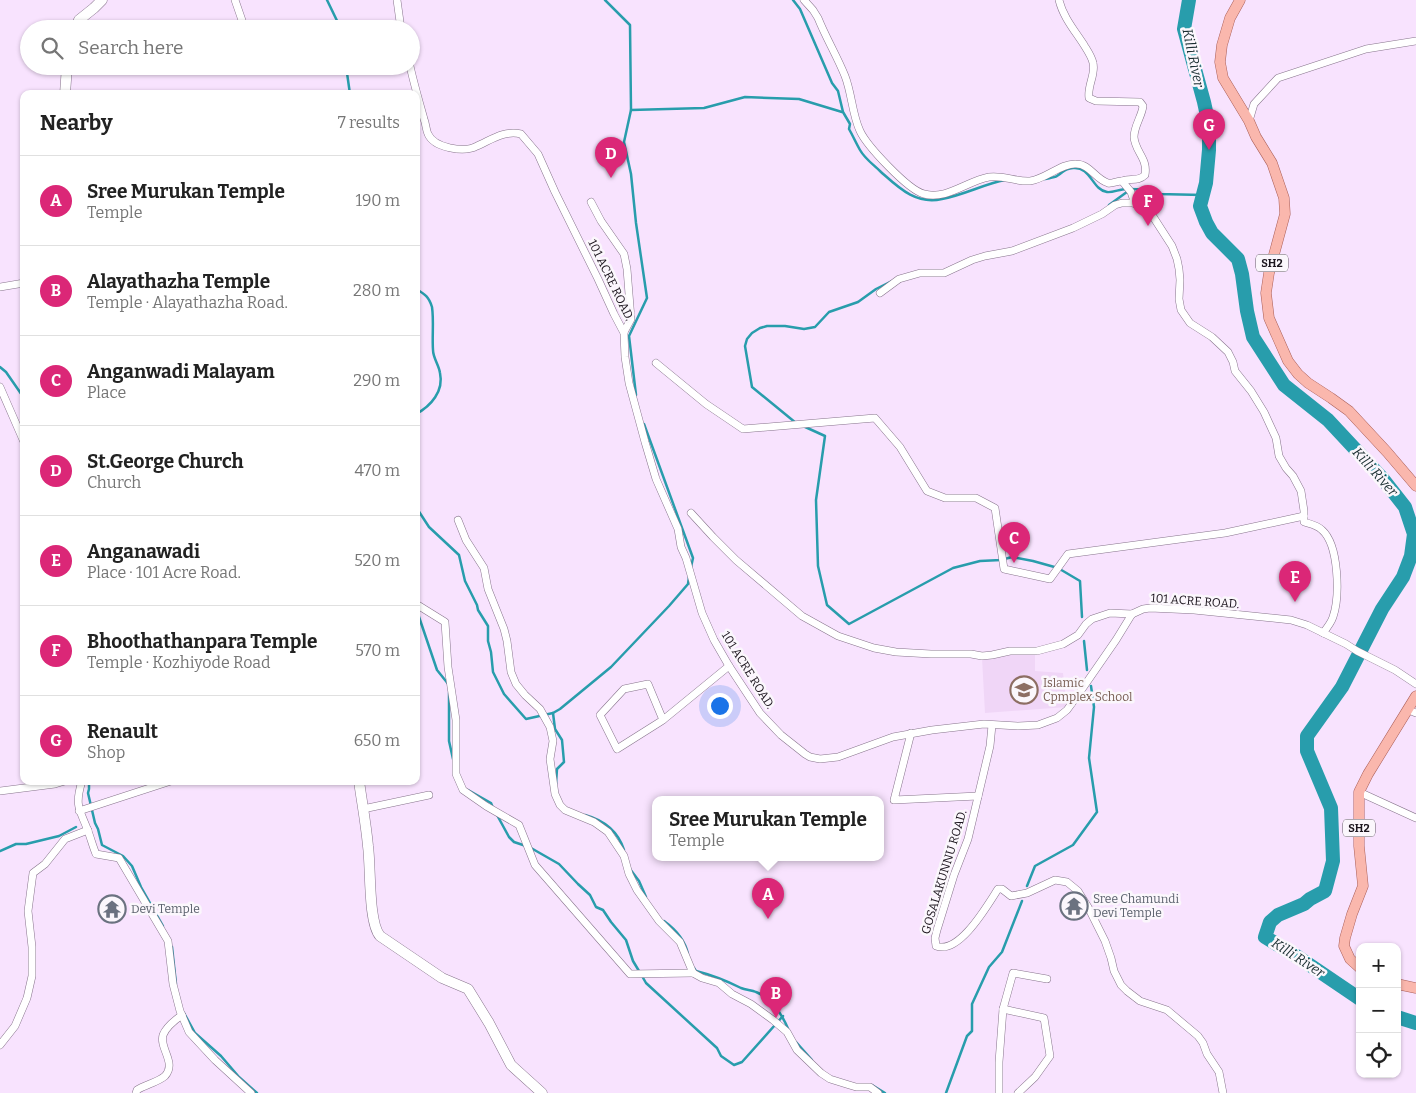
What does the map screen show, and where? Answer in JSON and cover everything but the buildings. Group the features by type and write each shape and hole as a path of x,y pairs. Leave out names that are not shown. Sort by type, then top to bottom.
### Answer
{"main road":[{"path":"79,20 102,0"},
{"name":"SH2","path":"1240,0 1230,18 1222,45 1220,62 1223,78 1272,163 1284,198 1285,214 1269,273 1266,293 1269,318 1288,361 1298,374 1349,411 1416,486"},
{"path":"65,90 66,75"},
{"name":"SH2","path":"1356,964 1350,959 1344,946 1352,914 1363,886 1359,846 1359,792 1393,733 1412,712 1416,696"},
{"path":"360,785 376,932 442,978 468,989 489,1023 510,1065 542,1093"},
{"path":"1401,985 1416,988"}],"street":[{"path":"235,0 242,20"},
{"path":"397,0 400,20"},
{"path":"804,0 818,18 844,74 862,136 884,162 905,182 925,195 946,194 989,177 1001,176 1018,181 1031,181 1057,171 1064,166 1076,164 1085,166 1104,181 1110,183 1139,179 1145,175 1145,164 1134,136 1143,106 1140,102 1089,98 1088,92 1093,61 1072,28 1059,0"},
{"path":"1249,121 1254,104 1278,78 1366,49 1416,41"},
{"name":"101 ACRE ROAD.","path":"412,75 416,90"},
{"name":"101 ACRE ROAD.","path":"420,104 428,135 441,146 459,150 468,149 490,139 515,133 521,134 538,154 614,314 625,331 625,357 632,394 656,479 678,529 681,547 705,620 714,640 760,714 781,735 810,757 820,759 838,757 893,736 911,733 984,724 1038,725 1057,718 1067,710 1080,692 1132,614 1150,608 1194,610 1291,620 1307,625 1346,644 1395,670 1416,684"},
{"path":"1122,181 1135,203"},
{"path":"591,202 600,221 624,254 631,319 625,331"},
{"path":"880,293 899,279 920,273 944,273 972,260 1012,251 1073,228 1102,214 1115,205 1135,203 1148,210 1172,246 1177,259 1181,310 1190,323 1212,337 1228,352 1241,380 1251,391 1264,412 1276,438 1279,456 1286,468 1294,476 1300,489 1304,522 1318,527 1326,534 1332,548 1338,584 1336,606 1333,618 1323,633"},
{"path":"0,287 20,284"},
{"path":"656,363 706,404 744,429 875,418 900,447 927,491 946,498 976,498 995,508 1004,569 1050,579 1068,554 1225,534 1304,516"},
{"path":"0,387 20,433"},
{"path":"691,513 731,555 802,616 838,636 874,648 896,652 982,656 1010,651 1037,651 1063,644 1078,635 1086,624 1096,617 1110,613 1132,614"},
{"path":"458,520 466,540 484,568 488,588 504,629 511,672 516,684 537,705 550,727 552,737 550,760 555,794 560,805 565,810 594,822 608,832 624,856 637,890 659,921 680,942 693,973"},
{"path":"420,606 445,622 448,667 456,720 456,774 463,790 519,825 535,866 630,974 693,973 719,983 732,994 751,1004 787,1032 797,1050 821,1073 830,1079 856,1087 870,1087 878,1093"},
{"path":"663,720 648,684 624,689 600,715 617,749 663,720 729,666"},
{"name":"GOSALAKUNNU ROAD.","path":"992,725 990,746 968,839 954,875 935,936 936,946 948,945 968,932 998,889 1002,889 1012,896 1017,896 1055,880 1067,882 1080,893 1088,907 1105,941 1114,972 1121,985 1140,1001 1167,1010 1198,1036 1219,1072 1224,1093"},
{"path":"911,733 894,800 978,796"},
{"path":"0,792 48,785"},
{"path":"81,785 78,794 79,810 96,854 119,858 168,941 173,984 189,1032 215,1060 251,1093"},
{"path":"79,810 158,785"},
{"path":"1359,792 1416,818"},
{"path":"363,809 429,796"},
{"path":"0,1045 15,1026 27,998 32,976 32,947 28,911 33,873 45,864 65,839 88,830"},
{"path":"999,1093 1003,1009 1013,973 1047,979"},
{"path":"1003,1009 1044,1018 1050,1056 1035,1077 1018,1093"},
{"path":"136,1093 137,1090 166,1074 169,1061 163,1043 163,1035 170,1025 182,1015"}],"shaded area":[{"name":"Islamic Cpmplex School","path":"1014,652 1035,654 1035,671 1063,673 1067,707 985,713 982,658 1009,656"}],"waterway":[{"path":"327,0 337,20"},
{"path":"605,0 630,25 631,110 704,108 745,97 799,99 842,112"},
{"path":"793,0 800,9 832,83 838,91 843,112 850,124 849,129 862,153 894,184 916,197 924,200 933,200 950,197 1005,180"},
{"name":"Killi River","path":"1189,0 1184,29 1209,125 1206,183 1200,206 1212,233 1238,259 1253,337 1284,385 1328,420 1383,479 1405,507 1414,534 1411,556 1403,577 1382,609 1342,687 1307,736 1307,751 1331,808 1333,861 1325,891 1304,904 1278,915 1270,922 1265,937 1356,996"},
{"path":"347,75 349,90"},
{"path":"631,110 624,142 631,174 647,298 629,336 636,395"},
{"path":"1045,179 1056,177 1067,169 1079,168 1088,174 1102,190 1109,192 1126,189"},
{"path":"1109,205 1131,189 1153,190 1158,194 1203,195"},
{"path":"796,423 752,387 745,346 747,339 752,333 767,326 804,329 815,327 829,312 858,302 876,289 892,281"},
{"path":"420,292 430,301 432,307 433,353 441,380 435,397 427,407 420,411"},
{"path":"0,367 6,372 20,392"},
{"path":"644,424 693,558 691,567"},
{"path":"803,426 825,436 816,500 818,566 827,605 849,624 953,568 980,561 1001,560 1012,557 1058,568 1080,581 1082,617"},
{"path":"420,513 429,527 459,555 465,581 478,610 488,626 488,641 493,672 504,694 526,719 553,713 560,709 611,667 669,606 688,584 689,577"},
{"path":"420,620 437,670 449,685"},
{"path":"1084,641 1087,670"},
{"path":"1027,886 1035,866 1073,845 1097,812 1089,758 1094,707 1091,686"},
{"path":"449,693 449,741 453,759"},
{"path":"553,713 555,729 562,740 564,762 557,769 556,784"},
{"path":"89,785 88,793 102,845 123,856 132,866 141,887 163,926"},
{"path":"468,790 491,803 493,808"},
{"path":"497,815 509,837 514,842 526,846"},
{"path":"585,815 609,827 618,837 624,850"},
{"path":"0,851 16,844 26,844 59,836 76,827"},
{"path":"531,848 559,864 590,895 596,907 603,910 626,940 633,961 639,971"},
{"path":"630,869 639,881 646,897"},
{"path":"946,1093 967,1036 972,1031 972,1004 989,967 1002,952 1022,901"},
{"path":"664,921 679,935 685,944 688,954"},
{"path":"172,947 176,984"},
{"path":"694,968 696,971 762,995 777,1009 789,1031"},
{"path":"642,976 646,983 717,1048 721,1056 734,1065 742,1062 783,1016"},
{"path":"184,1013 195,1033 221,1056 239,1077 257,1093"},
{"name":"Killi River","path":"1401,1018 1416,1023"},
{"path":"796,1042 812,1060"},
{"path":"872,1085 885,1093"}],"place":[{"name":"Renault","path":"1209,150"},
{"name":"St.George Church","path":"611,178"},
{"name":"Bhoothathanpara Temple","path":"1148,226"},
{"name":"Anganwadi Malayam","path":"1014,563"},
{"name":"Anganawadi","path":"1295,602"},
{"name":"Islamic Cpmplex School","path":"1024,690"},
{"name":"Sree Chamundi Devi Temple","path":"1074,906"},
{"name":"Devi Temple","path":"112,909"},
{"name":"Sree Murukan Temple","path":"768,919"},
{"name":"Alayathazha Temple","path":"776,1018"}]}
